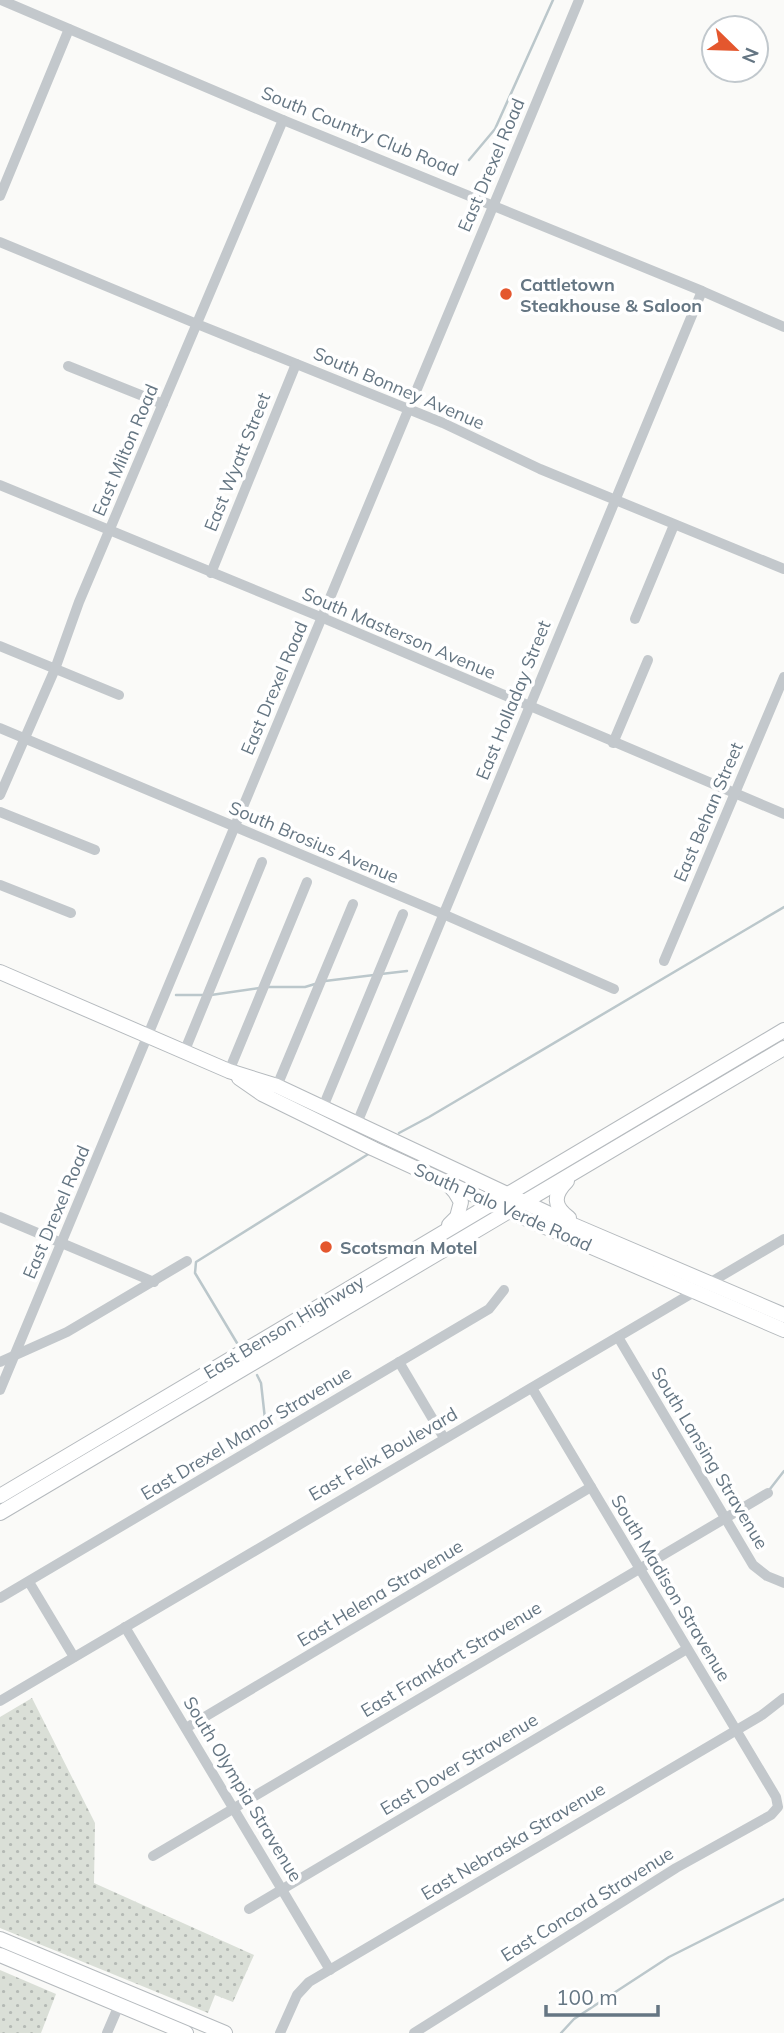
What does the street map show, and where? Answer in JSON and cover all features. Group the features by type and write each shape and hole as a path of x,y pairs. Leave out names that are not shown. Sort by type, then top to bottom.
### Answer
{"main road":[{"name":"South Palo Verde Road","path":"0,972 229,1071 276,1086 581,1228 784,1315"},
{"name":"East Benson Highway","path":"0,1496 784,1030"},
{"name":"East Benson Highway","path":"0,1513 784,1048"},
{"path":"751,1050 760,1062"},
{"name":"South Palo Verde Road","path":"229,1071 262,1094 444,1181 694,1293 784,1330"},
{"path":"575,1172 562,1185 556,1200 559,1211 581,1228"},
{"path":"432,1239 457,1217 460,1210 461,1202 444,1181"},
{"path":"0,1939 225,2033"},
{"path":"0,1955 186,2033"}],"street":[{"name":"South Country Club Road","path":"1,0 784,327"},
{"name":"East Drexel Road","path":"0,1390 579,0"},
{"path":"0,195 69,29"},
{"name":"East Milton Road","path":"0,795 283,120"},
{"name":"South Bonney Avenue","path":"0,242 443,423 541,470 784,569"},
{"name":"East Holladay Street","path":"357,1123 702,291"},
{"name":"East Wyatt Street","path":"211,573 296,364"},
{"path":"68,366 163,404"},
{"name":"South Masterson Avenue","path":"0,485 323,618 784,814"},
{"path":"635,620 674,524"},
{"path":"0,646 118,695"},
{"path":"613,743 648,660"},
{"name":"East Behan Street","path":"664,961 784,677"},
{"name":"South Brosius Avenue","path":"0,728 443,914 614,989"},
{"path":"0,812 95,850"},
{"path":"185,1050 262,862"},
{"path":"229,1071 307,883"},
{"path":"0,885 71,913"},
{"path":"276,1086 353,904"},
{"path":"323,1107 403,914"},
{"path":"0,1217 154,1282"},
{"name":"East Felix Boulevard","path":"0,1701 784,1239"},
{"path":"0,1362 67,1332 187,1261"},
{"name":"East Drexel Manor Stravenue","path":"0,1598 489,1309 504,1290"},
{"name":"South Lansing Stravenue","path":"618,1337 752,1564 767,1576 784,1583"},
{"path":"399,1362 444,1438"},
{"name":"South Madison Stravenue","path":"532,1388 776,1797 778,1807"},
{"name":"East Helena Stravenue","path":"186,1728 591,1487"},
{"name":"East Frankfort Stravenue","path":"153,1856 768,1493"},
{"path":"29,1582 75,1657"},
{"name":"South Olympia Stravenue","path":"125,1627 330,1970"},
{"name":"East Dover Stravenue","path":"249,1909 687,1649"},
{"name":"East Nebraska Stravenue","path":"280,2033 301,1990 330,1970 735,1730 784,1698"},
{"name":"East Concord Stravenue","path":"414,2033 676,1868 771,1815 778,1807"},
{"path":"107,2033 119,2004"}],"shaded area":[{"path":"32,1698 95,1823 94,1883 254,1955 233,2002 215,1995 208,2013 0,1928 0,1717"},
{"path":"0,1970 56,1994 41,2033 0,2033"}],"waterway":[{"path":"469,160 495,129 553,0"},
{"path":"399,1133 784,907"},
{"path":"381,974 407,971"},
{"path":"325,981 374,975"},
{"path":"266,987 305,987 315,984"},
{"path":"211,995 260,988"},
{"path":"176,995 205,995"},
{"path":"237,1343 195,1273 196,1262 370,1153"},
{"path":"257,1375 261,1383 266,1428"},
{"path":"770,1489 784,1471"},
{"path":"561,2033 574,2019 669,1957 784,1899"}],"place":[{"name":"Cattletown Steakhouse & Saloon","path":"506,294"},
{"name":"Scotsman Motel","path":"326,1247"}]}
